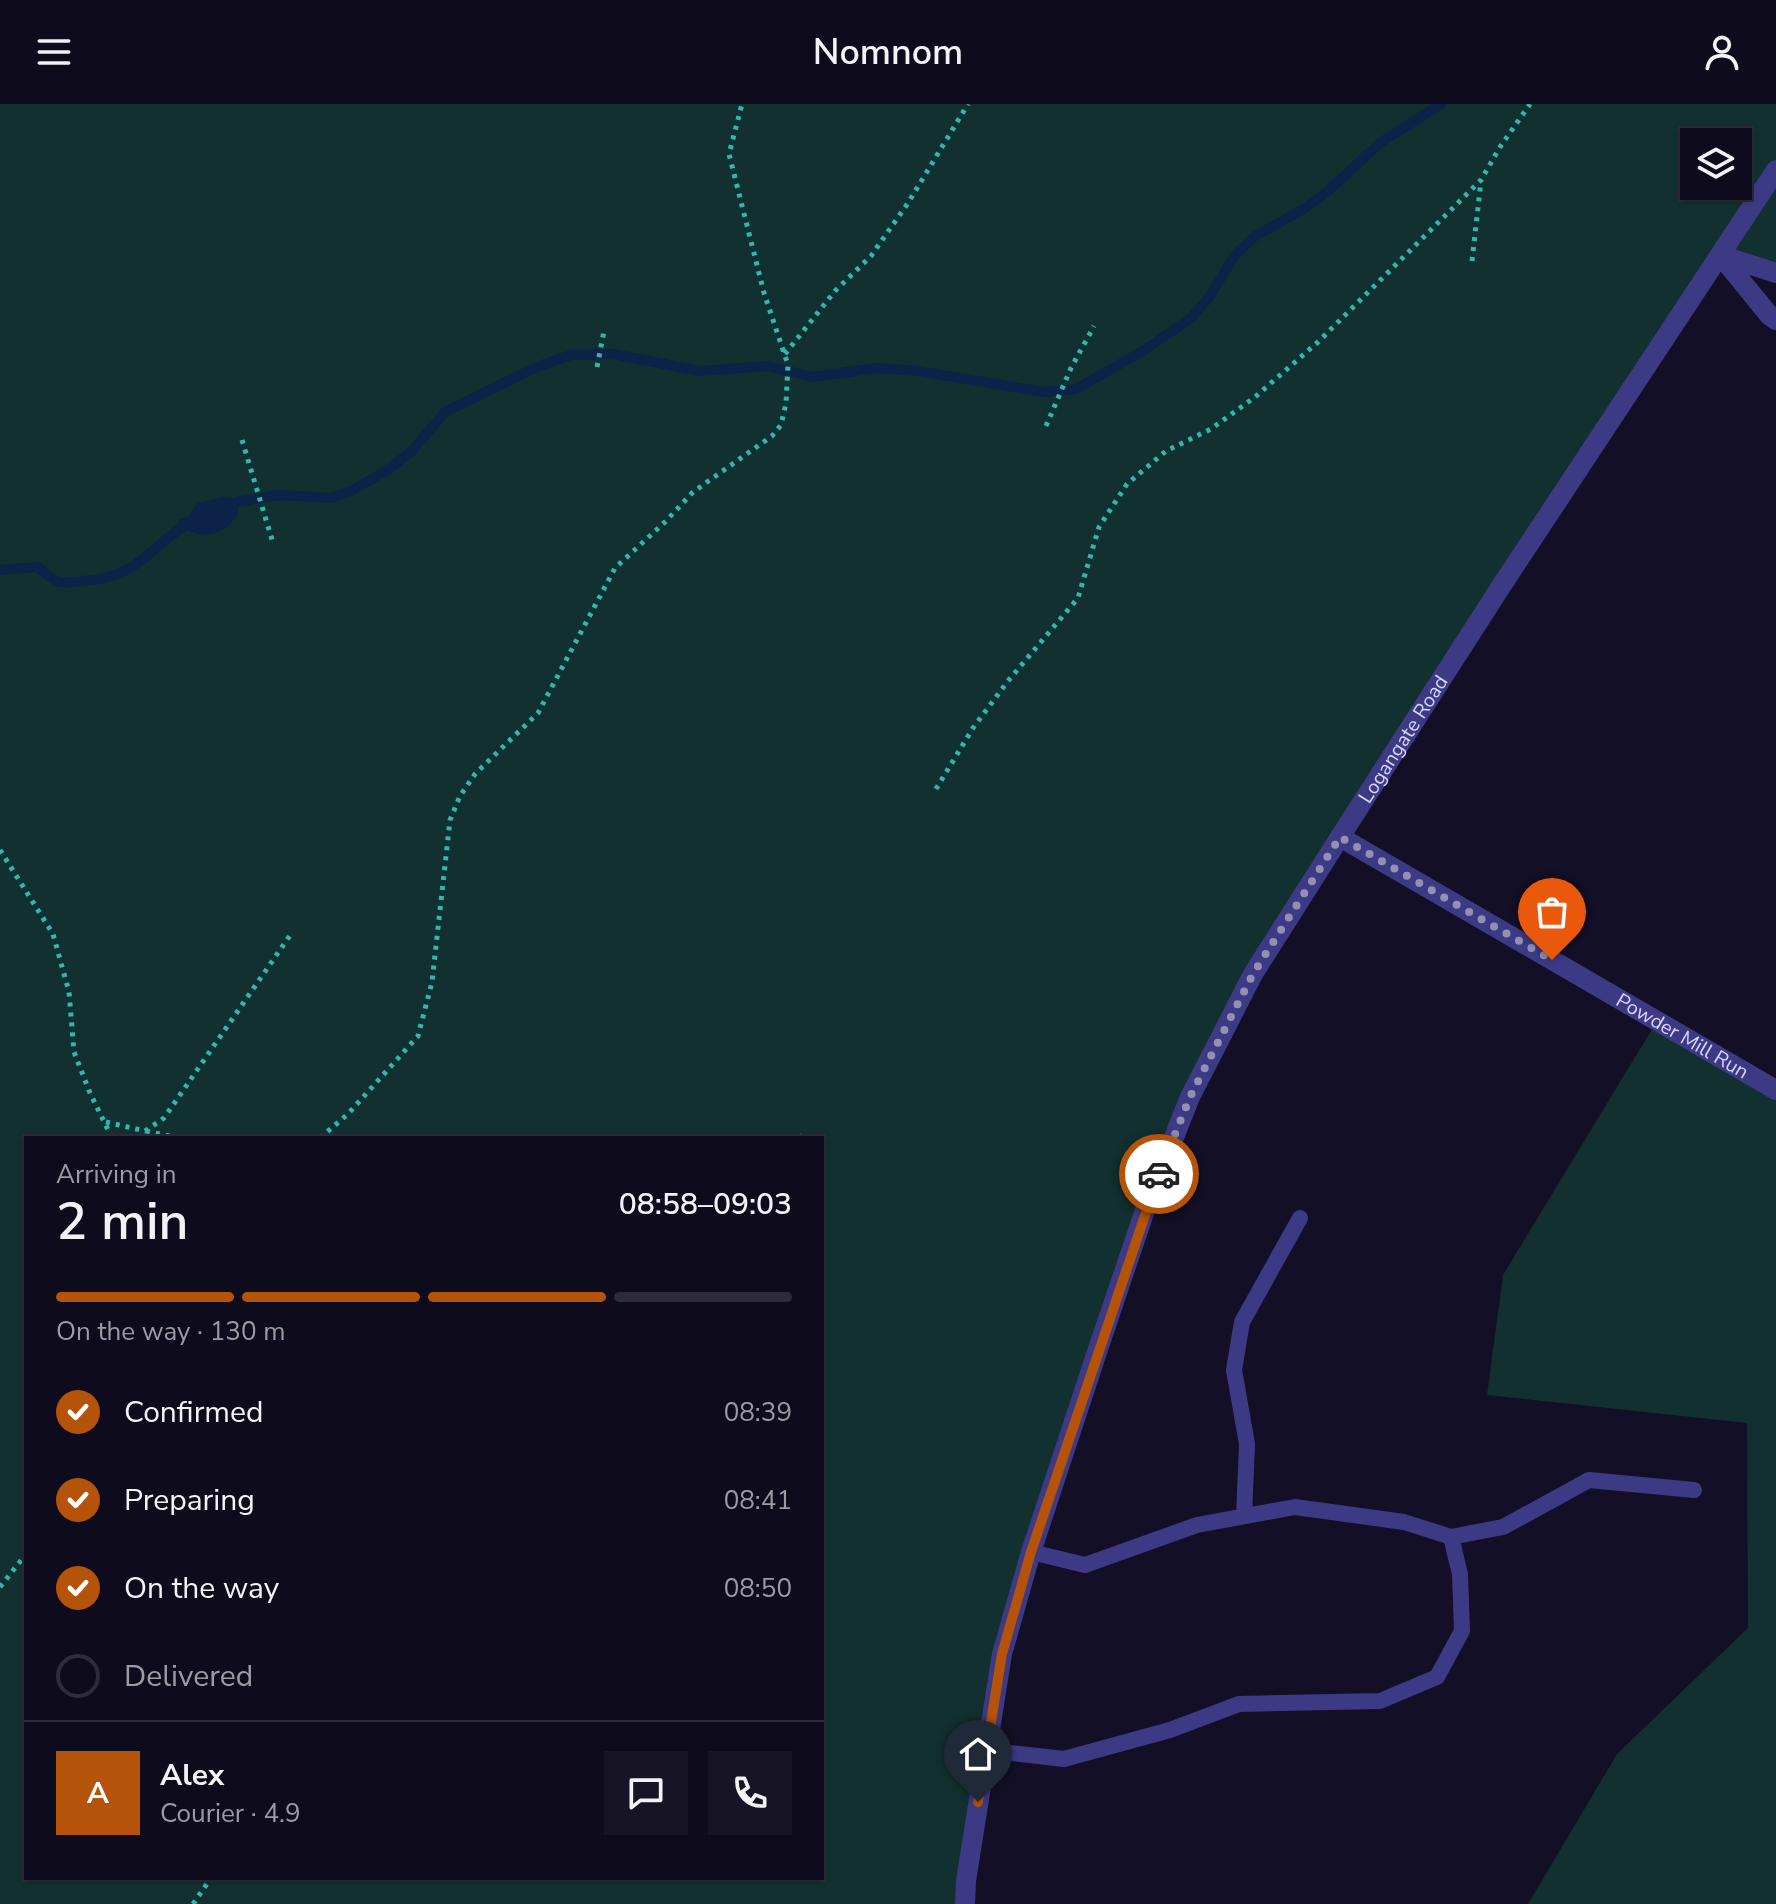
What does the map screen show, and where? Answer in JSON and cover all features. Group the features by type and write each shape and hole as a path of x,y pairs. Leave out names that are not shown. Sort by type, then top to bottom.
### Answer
{"street":[{"name":"Logangate Road","path":"965,1904 1002,1654 1031,1552 1145,1210 1190,1097 1253,974 1500,588 1776,170"},
{"path":"1720,255 1776,273"},
{"path":"1720,255 1776,320"},
{"name":"Powder Mill Run","path":"1340,837 1776,1090"}],"lane":[{"path":"1244,1516 1247,1444 1234,1370 1242,1322 1300,1218"},
{"path":"1031,1552 1085,1565 1197,1525 1295,1507 1404,1522 1451,1537 1503,1527 1589,1480 1694,1490"},
{"path":"986,1750 1064,1759 1170,1730 1239,1704 1380,1701 1437,1677 1462,1631 1460,1574 1451,1537"}],"path":[{"path":"322,1136 348,1114 418,1036 432,982 450,820 460,796 475,774 538,713 615,568 693,492 772,436 781,425 786,403 788,365 764,293 729,154 742,104"},
{"path":"784,354 835,291 871,256 908,203 968,104"},
{"path":"936,789 973,728 1078,598 1099,527 1127,484 1166,451 1211,429 1255,397 1318,342 1481,180 1530,104"},
{"path":"1472,261 1481,180"},
{"path":"1046,426 1071,368 1094,326"},
{"path":"597,367 604,331"},
{"path":"242,440 273,543"},
{"path":"0,850 53,934 69,992 74,1052 111,1136"},
{"path":"145,1131 164,1118 291,934"},
{"path":"105,1122 169,1136"},
{"path":"802,1136 804,1130"},
{"path":"0,1587 24,1557"},
{"path":"193,1904 210,1880"}],"green space":[{"path":"0,104 1776,104 1776,273 1720,255 1500,588 1190,1097 1031,1552 965,1904 0,1904"},
{"path":"1657,1021 1776,1090 1776,1904 1528,1904 1617,1754 1748,1628 1747,1423 1487,1395 1503,1275"}],"water":[{"path":"223,497 237,502 239,512 221,531 198,534 181,527 179,520 189,516 197,503"}],"waterway":[{"path":"237,502 279,495 331,498 351,491 411,452 445,412 539,366 571,355 613,354 700,371 766,366 813,377 876,368 918,371 1044,392 1076,389 1143,351 1191,318 1210,296 1235,255 1254,237 1305,208 1380,143 1441,104"},
{"path":"0,570 38,567 55,580 63,582 101,578 130,568 188,523"}],"way so far":[{"path":"1159,1174 1190,1097 1253,974 1340,837 1552,960"}],"route":[{"path":"978,1802 1002,1654 1031,1552 1159,1174"}]}
